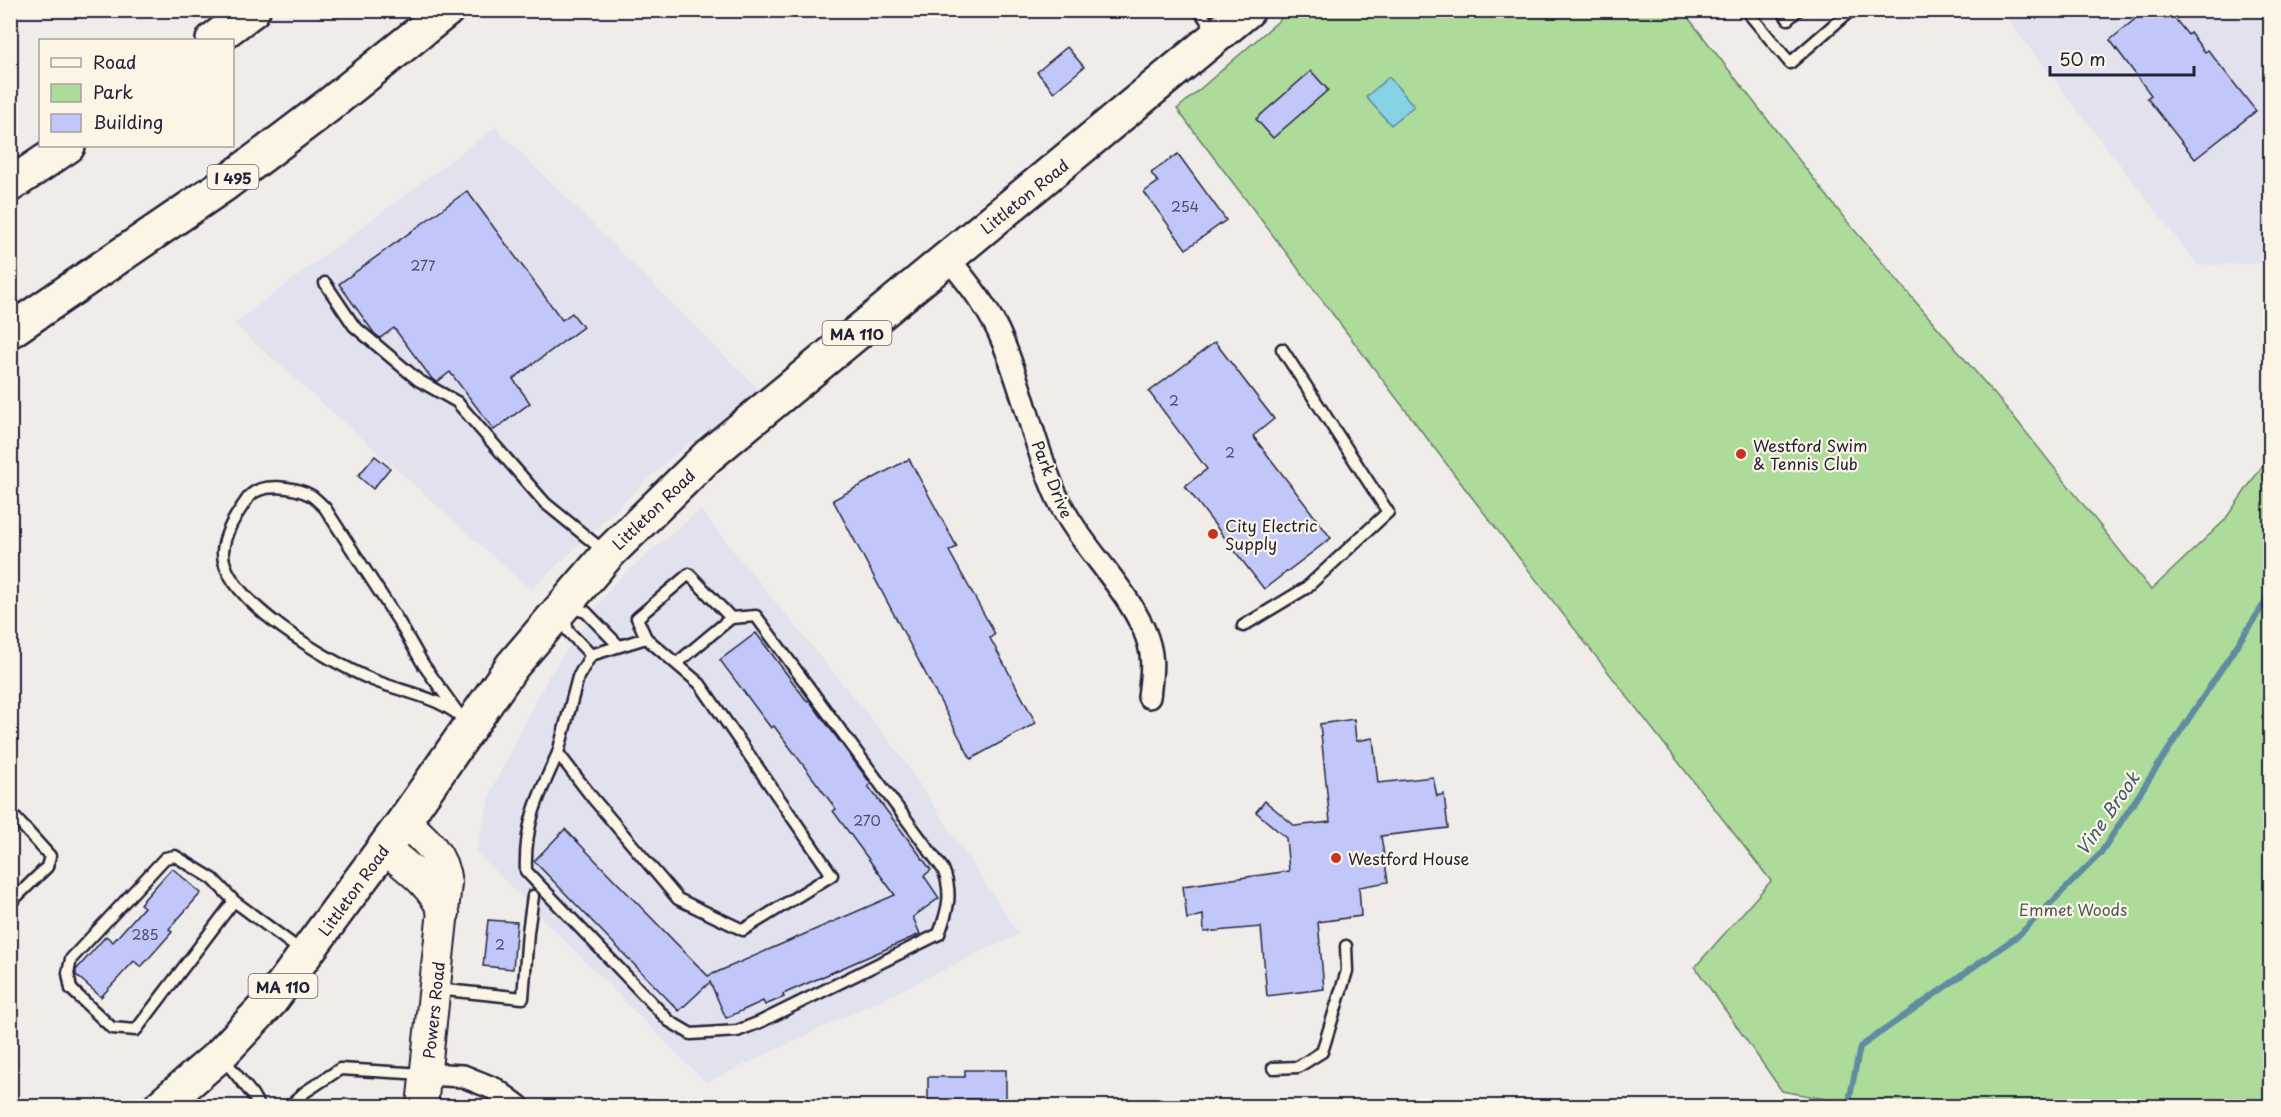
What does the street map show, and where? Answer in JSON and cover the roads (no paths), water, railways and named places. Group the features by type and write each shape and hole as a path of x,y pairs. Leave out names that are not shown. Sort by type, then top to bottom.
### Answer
{"main road":[{"path":"214,39 253,10"},
{"name":"I 495","path":"10,331 222,186 329,105 447,10"},
{"name":"Littleton Road","path":"161,1107 220,1054 270,1002 404,820 464,720 608,554 708,456 1217,38 1248,10"},
{"path":"10,185 67,147"},
{"name":"Powers Road","path":"404,820 436,852 445,869 446,883 422,1107"},
{"path":"384,848 428,885 435,893 444,913"}],"street":[{"name":"Park Drive","path":"948,258 982,301 1003,340 1053,486 1066,514 1130,603 1144,632 1154,658 1149,697"},
{"path":"426,1074 464,1076 495,1089 518,1107"}],"lane":[{"path":"1199,10 1217,38"},
{"path":"1746,10 1790,63 1851,10"},
{"path":"1782,10 1788,19 1798,10"},
{"path":"325,284 354,326 418,380 457,402 545,503 608,554"},
{"path":"1243,626 1306,588 1388,512 1282,349"},
{"path":"270,487 294,488 313,496 325,508 399,622 423,664 464,720 425,697 372,680 319,653 276,625 230,579 223,552 230,523 251,493 270,487"},
{"path":"558,753 591,796 678,899 743,930 832,875 700,684 646,638 637,618 689,574 731,618"},
{"path":"591,655 568,631 562,606 586,612 619,646"},
{"path":"646,638 591,655 578,677 558,753 532,812 525,846 526,871 669,1020 691,1034 737,1031 939,934 947,913 950,885 943,869 756,616 731,618 677,663"},
{"path":"10,812 50,856 47,867 10,903"},
{"path":"234,902 136,1030 112,1028 71,989 68,973 71,959 165,858 175,856 213,879 234,902 306,955"},
{"path":"435,989 523,998 533,896"},
{"path":"1273,1068 1298,1067 1322,1052 1347,971 1346,946"},
{"path":"220,1054 252,1094 259,1107"},
{"path":"290,1107 305,1092 340,1069 426,1074"}],"water":[{"path":"1389,77 1414,106 1391,125 1366,97"}],"waterway":[{"name":"Vine Brook","path":"1834,1106 1849,1101 1860,1047 2019,935 2100,854 2270,595"}],"place":[{"name":"Westford Swim & Tennis Club","path":"1741,454"},
{"name":"City Electric Supply","path":"1213,534"},
{"name":"Westford House","path":"1336,858"}],"park label":[{"name":"Emmet Woods","path":"2073,909"}]}
